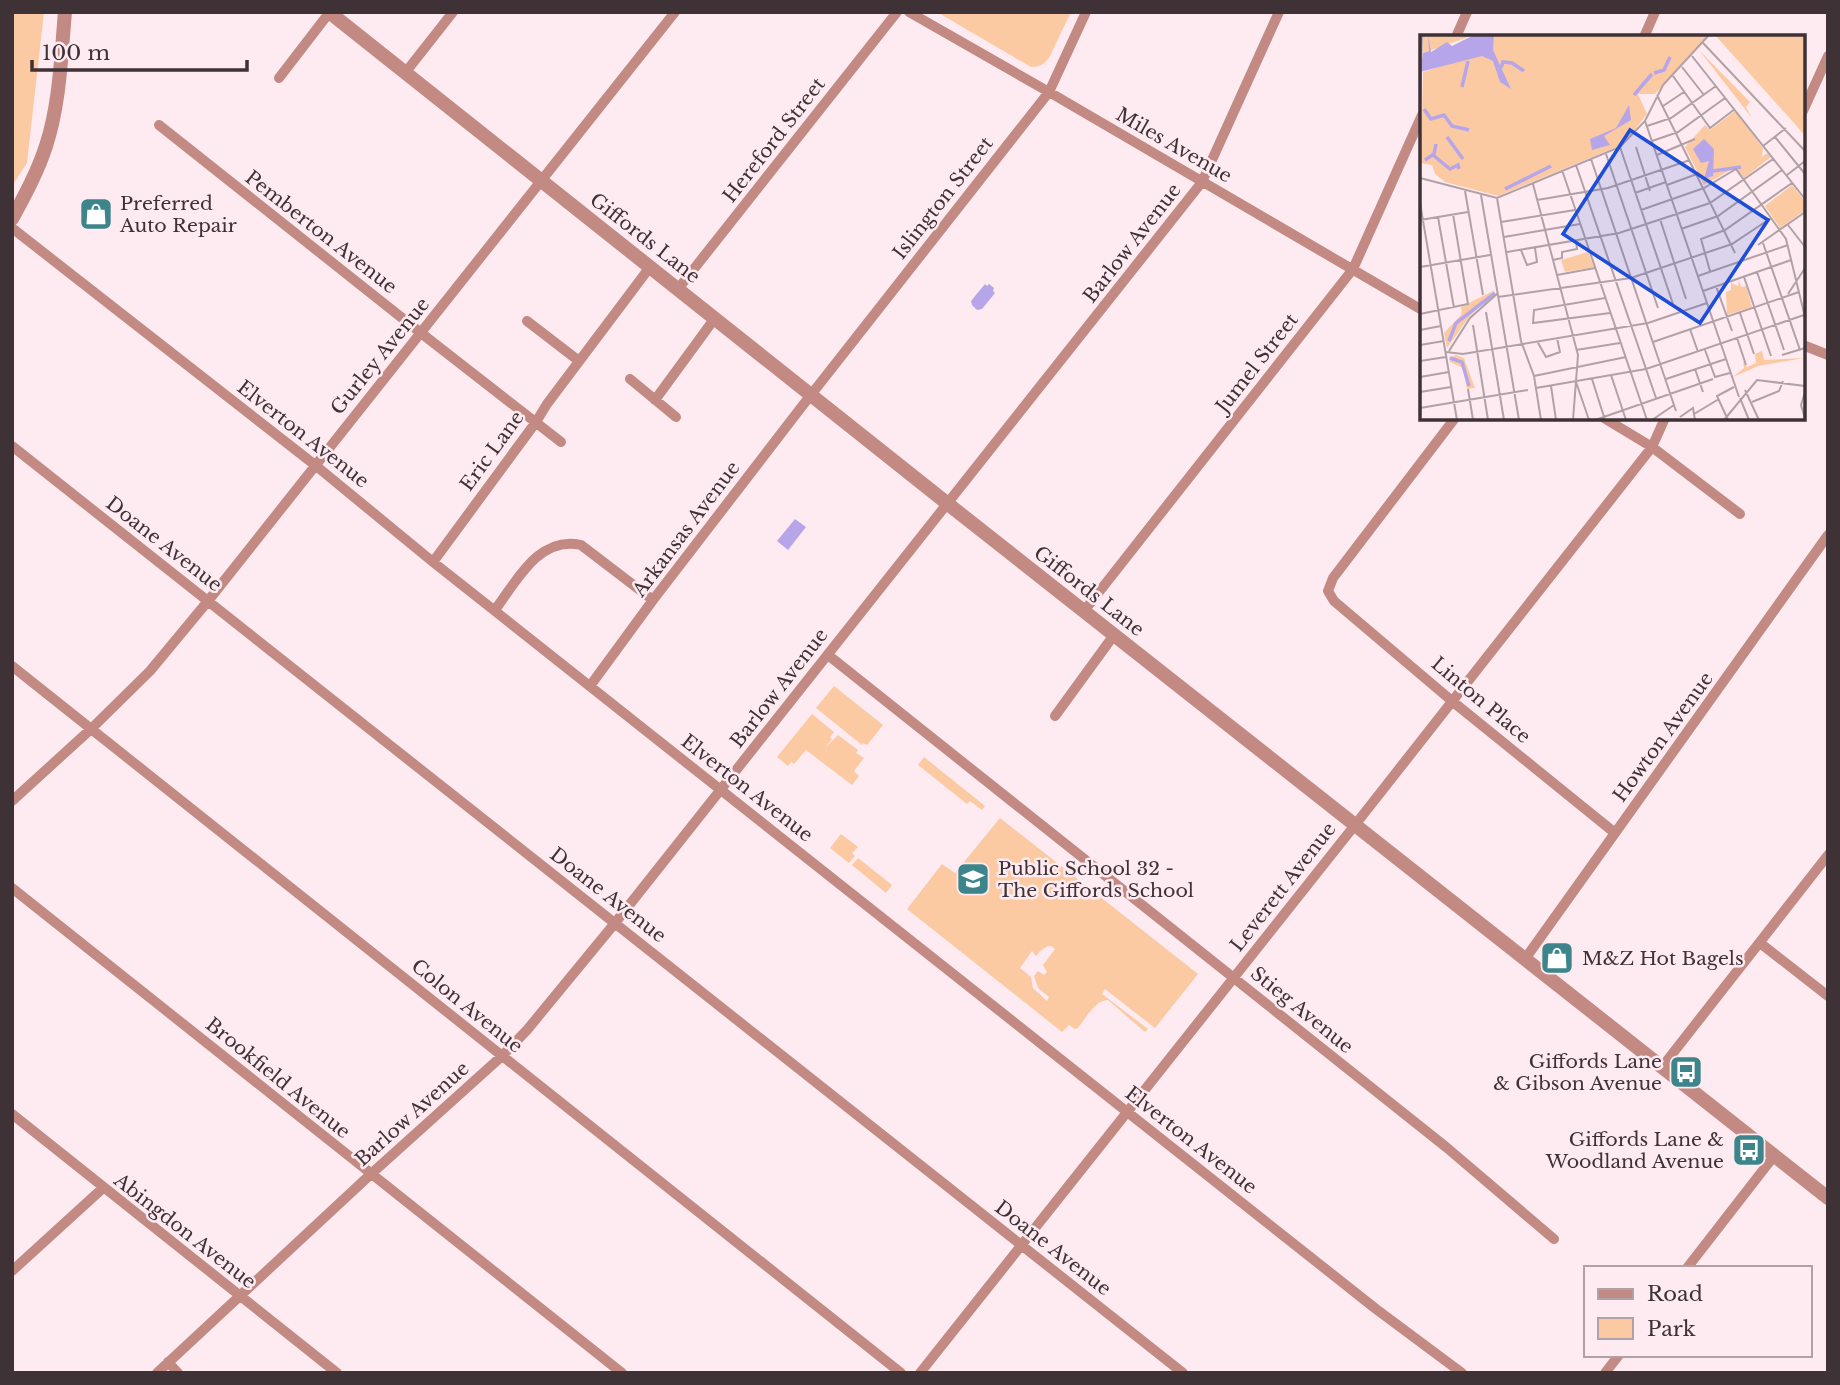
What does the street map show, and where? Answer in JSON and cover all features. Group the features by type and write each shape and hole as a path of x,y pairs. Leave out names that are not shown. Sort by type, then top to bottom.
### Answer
{"street":[{"path":"12,219 41,161 49,134 58,87 65,12"},
{"path":"405,73 453,12"},
{"name":"Gurley Avenue","path":"12,801 150,671 675,12"},
{"name":"Hereford Street","path":"678,289 897,12"},
{"name":"Miles Avenue","path":"909,12 1420,309"},
{"name":"Islington Street","path":"811,395 1049,92 1086,12"},
{"name":"Barlow Avenue","path":"157,1373 527,1030 615,923 1202,182 1279,12"},
{"path":"1458,35 1467,12"},
{"path":"1645,35 1655,12"},
{"path":"279,78 329,13"},
{"name":"Giffords Lane","path":"329,13 1828,1198"},
{"path":"1805,107 1828,56"},
{"name":"Jumel Street","path":"1084,611 1353,270 1420,119"},
{"name":"Pemberton Avenue","path":"159,125 561,442"},
{"name":"Elverton Avenue","path":"12,228 315,465 433,562 1376,1309 1462,1373"},
{"name":"Eric Lane","path":"433,562 650,267"},
{"path":"655,400 715,318"},
{"path":"527,321 579,361"},
{"path":"1805,346 1828,355"},
{"path":"630,379 677,417"},
{"name":"Arkansas Avenue","path":"590,686 811,395"},
{"name":"Linton Place","path":"1453,420 1333,578 1328,591 1334,601 1452,701 1615,833"},
{"path":"1607,420 1652,447 1740,514"},
{"name":"Leverett Avenue","path":"920,1373 1652,447 1664,420"},
{"name":"Doane Avenue","path":"12,446 1183,1373"},
{"name":"Howton Avenue","path":"1525,959 1828,535"},
{"path":"495,610 531,562 543,551 569,542 581,545 653,600"},
{"path":"1055,716 1114,635"},
{"name":"Stieg Avenue","path":"828,655 1446,1147 1554,1239"},
{"name":"Colon Avenue","path":"12,666 901,1373"},
{"path":"1662,1067 1828,855"},
{"name":"Brookfield Avenue","path":"12,888 622,1373"},
{"path":"1760,943 1828,996"},
{"name":"Abingdon Avenue","path":"12,1114 337,1373"},
{"path":"1689,1266 1774,1156"},
{"path":"12,1271 103,1188"},
{"path":"1605,1373 1617,1357"},
{"path":"168,1362 178,1373"}],"green space":[{"path":"12,12 44,12 27,163 12,186"},
{"path":"937,12 1071,12 1049,58 1042,65 1031,67"},
{"path":"834,686 883,725 867,745 862,745 816,708"},
{"path":"812,714 834,732 825,748 838,735 864,758 854,771 859,776 852,785 806,750 794,764 791,762 788,766 777,757"},
{"path":"924,757 985,806 982,810 970,801 967,804 918,765"},
{"path":"1000,818 1198,974 1155,1028 1105,989 1102,994 1148,1029 1145,1032 1108,1000 1095,1006 1078,1028 1069,1025 1062,1032 907,909 942,864 955,873","holes":["1051,946 1055,949 1043,965 1047,972 1044,975 1038,971 1034,976 1038,988 1049,997 1047,1001 1033,988 1031,977 1020,968 1032,951 1036,956"]},
{"path":"841,834 858,847 852,853 855,856 849,863 830,848"},
{"path":"858,858 892,885 886,893 852,865"}],"shaded area":[{"path":"985,284 994,288 995,293 982,309 977,310 971,301"},
{"path":"795,519 806,527 788,550 777,541"}],"place":[{"name":"Preferred Auto Repair","path":"96,214"},
{"name":"Public School 32 - The Giffords School","path":"973,879"},
{"name":"M&Z Hot Bagels","path":"1557,958"},
{"name":"Giffords Lane & Gibson Avenue","path":"1686,1072"},
{"name":"Giffords Lane & Woodland Avenue","path":"1749,1150"}]}
